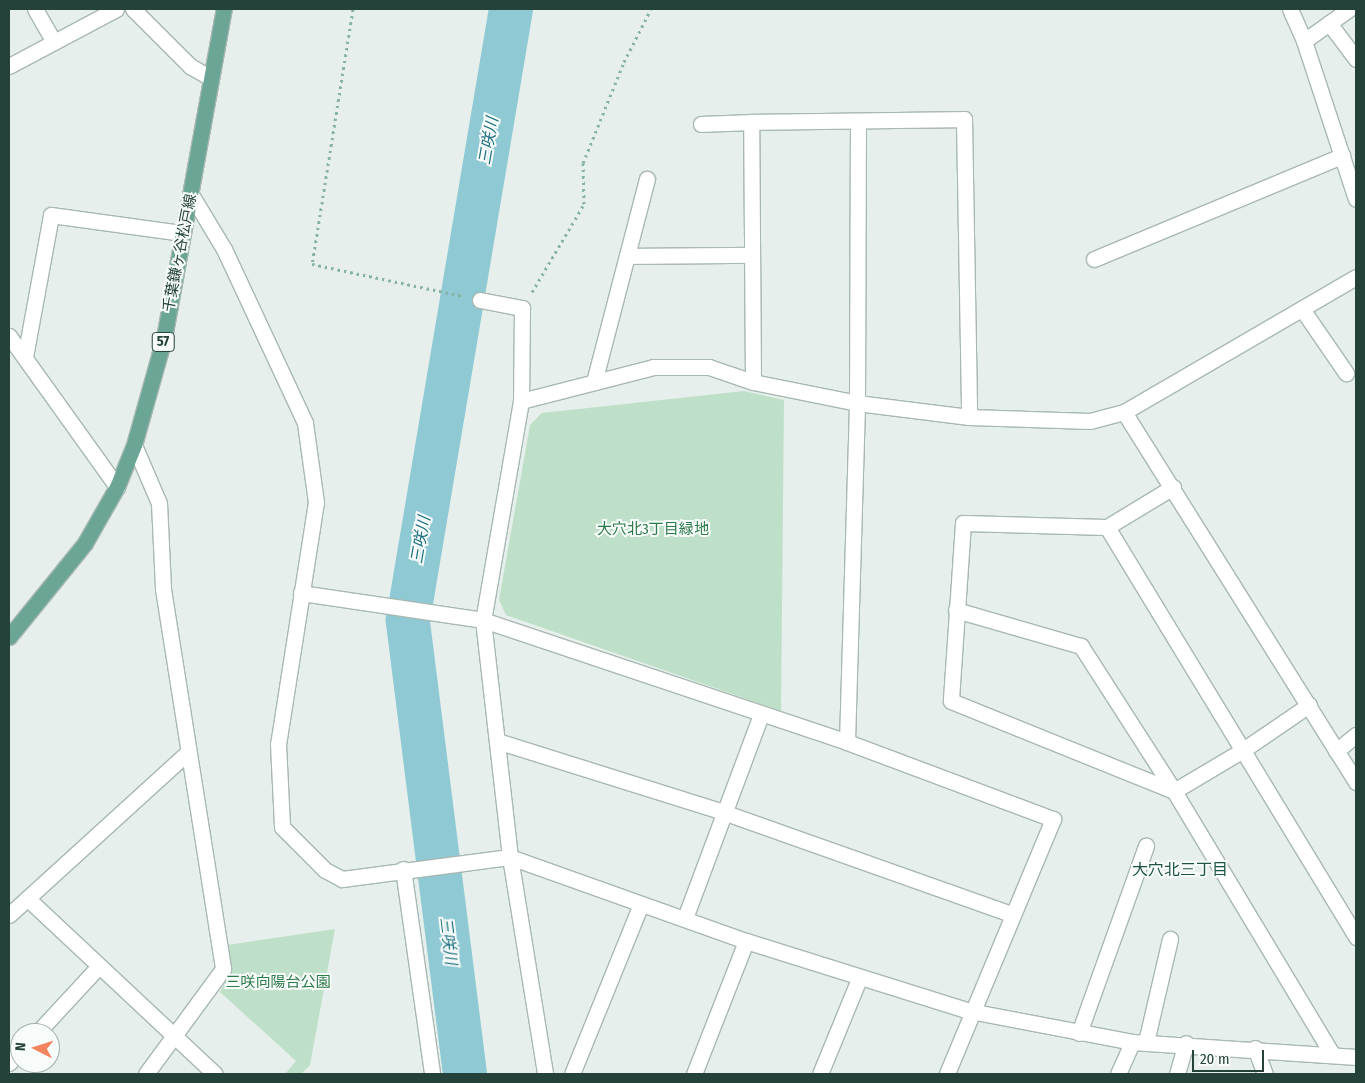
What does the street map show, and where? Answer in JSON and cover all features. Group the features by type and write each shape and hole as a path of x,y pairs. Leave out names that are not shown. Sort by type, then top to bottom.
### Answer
{"main road":[{"name":"千葉鎌ヶ谷松戸線","path":"9,637 66,570 117,487 134,445 164,338 183,233 192,196 224,9"}],"street":[{"path":"35,9 54,42"},
{"path":"9,66 116,9"},
{"path":"133,9 190,66 212,78"},
{"path":"1290,9 1304,41 1356,199"},
{"path":"1304,41 1349,9"},
{"path":"1329,23 1356,59"},
{"path":"701,124 964,119 969,417"},
{"path":"847,742 857,404 858,121"},
{"path":"751,122 753,382"},
{"path":"1094,259 1342,156"},
{"path":"594,382 646,180"},
{"path":"192,196 224,249 305,424 316,502 278,744 282,827 324,870 342,878 510,857 746,941 859,978 970,1011 1079,1033 1139,1042 1186,1043 1356,1057"},
{"path":"24,357 51,215 183,233"},
{"path":"627,256 752,255"},
{"path":"521,401 653,367 709,367 753,382 857,404 969,417 1090,421 1124,412 1356,277"},
{"path":"480,300 522,308 521,401 484,620 510,857 545,1074"},
{"path":"1302,309 1346,373"},
{"path":"9,336 117,487"},
{"path":"1124,412 1173,487 1356,782"},
{"path":"134,445 159,503 163,589 187,753 223,969 176,1037 146,1074"},
{"path":"1173,487 1106,527 963,522 951,702 1174,790"},
{"path":"1106,527 1244,750 1356,937"},
{"path":"302,592 484,620 761,716 847,742 1053,819 970,1011 947,1074"},
{"path":"956,610 1081,646 1174,790 1332,1054"},
{"path":"1174,790 1244,750 1308,705"},
{"path":"685,918 723,812 761,716"},
{"path":"1336,751 1356,736"},
{"path":"497,740 723,812 1011,914"},
{"path":"9,915 187,753"},
{"path":"1079,1033 1146,846"},
{"path":"403,869 432,1074"},
{"path":"28,899 216,1074"},
{"path":"572,1074 641,904"},
{"path":"1118,1074 1139,1042 1170,940"},
{"path":"694,1074 746,941"},
{"path":"46,1023 99,966"},
{"path":"820,1074 859,978"},
{"path":"1177,1074 1186,1043"},
{"path":"1256,1048 1265,1074"}],"path":[{"path":"353,9 312,264 480,300"},
{"path":"522,308 584,204 583,163 624,62 651,9"}],"green space":[{"name":"大穴北3丁目緑地","path":"744,391 784,400 781,711 506,615 499,600 530,425 542,413"},
{"name":"三咲向陽台公園","path":"335,929 310,1065 301,1074 285,1074 296,1061 220,992 232,969 227,945"}],"waterway":[{"name":"三咲川","path":"465,1074 408,620 511,9"}],"district":[{"name":"大穴北三丁目","path":"1180,870"}]}
